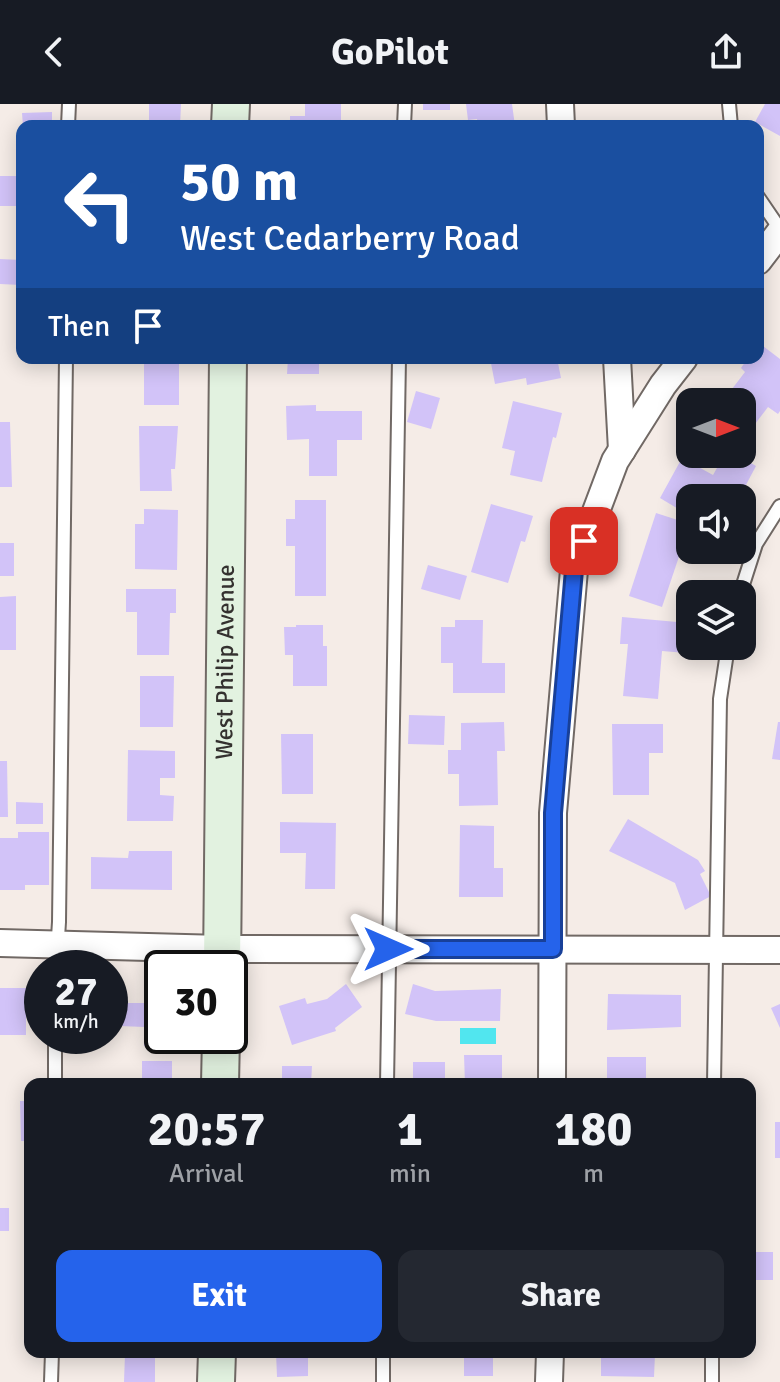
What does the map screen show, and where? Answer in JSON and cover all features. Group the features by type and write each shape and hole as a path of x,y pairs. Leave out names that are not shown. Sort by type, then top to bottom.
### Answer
{"main road":[{"name":"West Philip Avenue","path":"222,950 228,364"},
{"path":"220,1078 221,1054"},
{"path":"216,1382 217,1358"}],"street":[{"path":"764,253 780,231"},
{"path":"617,364 622,450"},
{"path":"552,1078 553,813 574,570 594,512 622,450 679,364"},
{"path":"0,943 28,950"},
{"path":"248,957 388,949 780,950"},
{"path":"549,1382 550,1358"}],"lane":[{"path":"764,206 780,231"},
{"path":"57,950 66,364"},
{"path":"387,1078 399,364"},
{"path":"744,580 756,544 780,506"},
{"path":"714,1078 720,699 726,660"},
{"path":"55,1054 55,1078"},
{"path":"51,1382 52,1358"},
{"path":"383,1358 383,1382"},
{"path":"712,1358 712,1382"}],"water":[{"path":"460,1028 496,1028 496,1044 460,1044"}],"building":[{"path":"149,104 181,104 180,120 149,120"},
{"path":"305,104 341,104 341,120 290,120 290,116 305,116"},
{"path":"423,104 450,104 450,110 423,110"},
{"path":"466,104 512,104 514,120 468,120"},
{"path":"765,104 780,104 780,136 764,127 764,120 756,120"},
{"path":"52,112 52,120 23,120 22,113"},
{"path":"0,176 16,176 16,206 0,206"},
{"path":"0,259 16,260 16,285 0,284"},
{"path":"764,347 780,359 778,414 768,407 756,423 756,388 733,388 745,372 741,368 744,364 764,364"},
{"path":"144,364 179,364 179,405 144,405"},
{"path":"288,364 319,364 319,374 287,374"},
{"path":"491,364 558,364 561,378 527,385 526,378 495,384"},
{"path":"416,391 440,398 431,429 407,422"},
{"path":"513,401 562,413 542,482 510,475 515,451 502,448"},
{"path":"316,405 316,411 362,411 362,440 337,440 337,476 309,476 309,439 287,440 286,406"},
{"path":"0,422 10,422 12,487 0,487"},
{"path":"139,426 178,426 175,469 171,469 172,491 140,491"},
{"path":"676,468 700,468 713,475 717,468 755,468 746,484 676,484 676,508 660,498"},
{"path":"295,500 326,500 326,596 295,596 295,546 286,546 286,519 295,519"},
{"path":"491,504 533,516 525,542 521,541 508,583 471,572"},
{"path":"144,509 178,510 177,570 135,569 135,524 144,524"},
{"path":"656,513 676,519 677,564 662,607 629,596"},
{"path":"0,543 14,543 14,576 0,576"},
{"path":"428,565 467,576 460,600 421,589"},
{"path":"126,589 176,589 176,613 170,613 169,655 137,655 137,612 126,612"},
{"path":"16,596 16,650 0,650 0,597"},
{"path":"622,617 676,622 676,652 662,651 658,699 623,696 628,644 620,644"},
{"path":"455,620 483,620 482,663 505,663 505,693 453,693 453,663 441,663 441,627 455,627"},
{"path":"323,625 323,646 327,646 327,686 293,686 293,655 285,655 284,627"},
{"path":"140,676 174,676 173,727 140,727"},
{"path":"409,715 445,716 444,745 408,744"},
{"path":"504,722 505,751 497,751 498,805 459,806 459,774 448,774 448,750 461,750 461,723"},
{"path":"780,722 780,760 772,759"},
{"path":"612,724 663,724 663,753 649,753 649,795 613,795"},
{"path":"281,734 313,734 313,794 282,794"},
{"path":"128,750 175,751 175,778 160,778 160,795 174,796 173,821 127,821"},
{"path":"0,761 7,761 8,817 0,817"},
{"path":"16,802 43,803 43,824 16,824"},
{"path":"628,819 698,860 705,871 700,874 711,896 685,910 675,883 609,851"},
{"path":"280,822 336,823 335,889 305,889 306,853 280,853"},
{"path":"460,825 494,826 494,868 503,868 503,897 459,897"},
{"path":"18,832 49,832 49,885 25,885 25,890 0,890 0,838 18,838"},
{"path":"129,851 172,851 172,890 91,889 91,857 128,858"},
{"path":"346,984 362,1007 335,1028 336,1031 292,1045 279,1006 305,998 307,1004 327,999"},
{"path":"413,984 435,991 501,989 500,1021 436,1021 405,1014"},
{"path":"0,988 24,988 24,1035 0,1035"},
{"path":"608,994 681,995 681,1027 607,1030"},
{"path":"128,1003 144,1003 144,1027 128,1026"},
{"path":"780,1004 780,1028 771,1008"},
{"path":"464,1055 502,1055 502,1078 465,1078"},
{"path":"607,1057 646,1057 646,1078 607,1078"},
{"path":"142,1061 172,1061 172,1078 142,1078"},
{"path":"413,1062 445,1062 445,1078 413,1078"},
{"path":"282,1066 312,1066 311,1078 282,1078"},
{"path":"20,1101 24,1101 24,1141 21,1141"},
{"path":"775,1122 780,1122 780,1158 775,1158"},
{"path":"0,1208 9,1208 9,1231 0,1231"},
{"path":"756,1252 773,1252 773,1280 756,1280"},
{"path":"125,1358 155,1358 155,1382 124,1382"},
{"path":"276,1358 308,1358 308,1376 277,1377"},
{"path":"464,1358 493,1358 493,1376 464,1376"},
{"path":"601,1358 655,1358 654,1377 601,1376"}],"route":[{"path":"388,949 553,949 553,813 574,570 584,541"}]}
